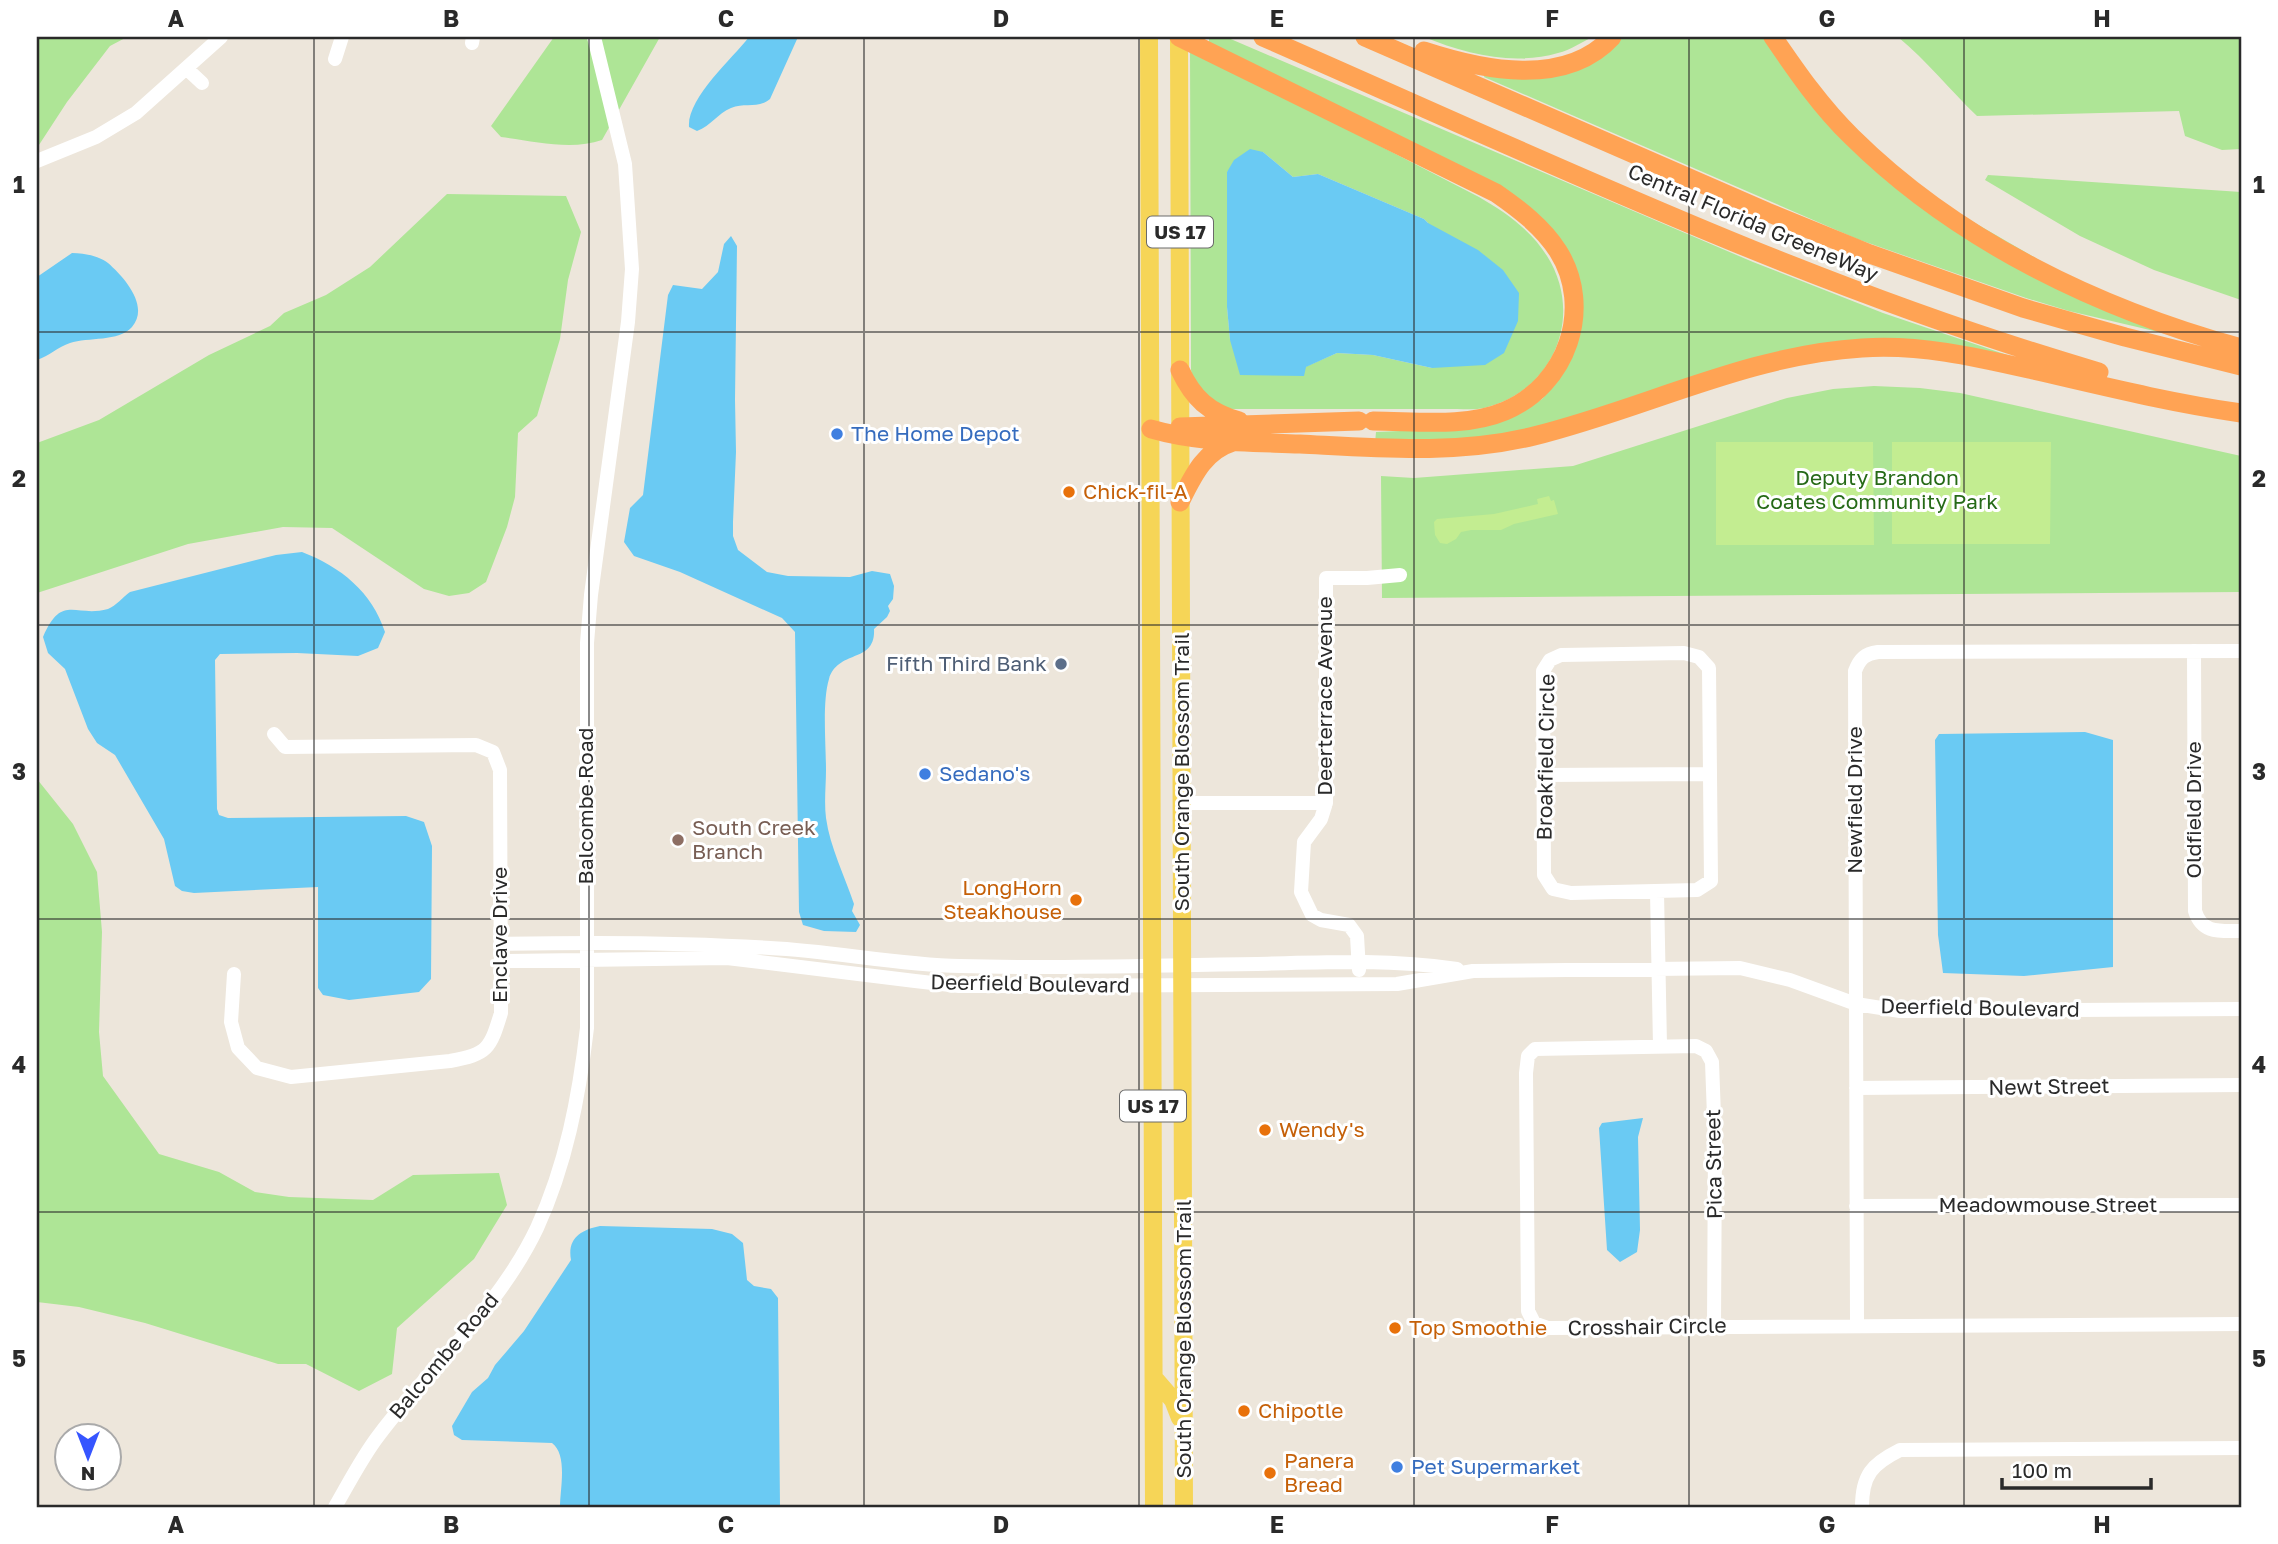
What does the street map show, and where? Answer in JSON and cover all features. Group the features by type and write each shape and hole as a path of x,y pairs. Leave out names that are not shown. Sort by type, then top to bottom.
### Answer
{"highway":[{"path":"1179,37 1496,193 1530,219 1551,241 1570,276 1574,317 1570,341 1555,373 1538,391 1506,411 1482,418 1456,421 1250,424 1181,432"},
{"name":"Central Florida GreeneWay","path":"1263,37 1739,244 1855,291 2062,362 2241,410"},
{"name":"Central Florida GreeneWay","path":"1365,37 1870,254 1972,291 2074,323 2241,366"},
{"path":"1388,37 1447,59 1473,65 1528,70 1551,68 1573,61 1591,53 1612,37"},
{"path":"1773,37 1814,94 1850,135 1884,168 1941,211 2024,263 2078,289 2148,317 2241,348"},
{"path":"1151,429 1236,442 1399,449 1487,446 1536,436 1758,365 1791,357 1863,348 1939,350 1983,357 2199,407 2241,410"},
{"path":"1180,370 1192,394 1201,403 1222,416 1250,424"},
{"path":"1180,502 1197,470 1212,452 1236,442"}],"main road":[{"name":"South Orange Blossom Trail","path":"1149,37 1154,1507"},
{"name":"South Orange Blossom Trail","path":"1179,37 1184,1507"},
{"path":"1152,705 1170,722 1182,747"},
{"path":"1154,1378 1173,1400 1184,1431"}],"street":[{"path":"37,161 96,137 135,113 220,37"},
{"path":"335,59 342,37"},
{"name":"Balcombe Road","path":"335,1507 378,1436 500,1290 536,1230 561,1168 581,1085 587,1028 587,643 591,595 628,322 632,269 625,164 594,37"},
{"path":"187,68 202,83"},
{"name":"Deerterrace Avenue","path":"1359,984 1357,936 1349,925 1321,920 1312,915 1301,892 1304,842 1321,819 1326,803 1325,578 1400,575"},
{"name":"Oldfield Drive","path":"2194,651 2195,911 2198,921 2205,928 2214,931 2241,931"},
{"name":"Newfield Drive","path":"1857,1325 1855,671 1860,660 1867,654 1878,652 2241,651"},
{"name":"Broakfield Circle","path":"1684,653 1699,657 1709,668 1711,881 1697,890 1571,893 1553,889 1544,875 1544,775 1543,671 1550,660 1561,655 1684,653"},
{"name":"Enclave Drive","path":"234,974 231,1021 238,1048 257,1068 291,1077 476,1056 492,1041 501,1013 500,770 493,752 476,745 285,747 274,734"},
{"path":"1544,775 1710,774"},
{"path":"1182,803 1326,803"},
{"path":"1657,892 1660,1046"},
{"name":"Deerfield Boulevard","path":"500,944 587,943 772,948 894,962 959,966 1411,962 1473,971 1740,968 1790,980 1856,1004 1900,1011 2241,1009"},
{"name":"Deerfield Boulevard","path":"501,961 726,958 959,986 1397,984 1473,971"},
{"path":"959,966 959,986"},
{"name":"Crosshair Circle","path":"1660,1046 1546,1047 1535,1049 1528,1056 1526,1226 1528,1311 1534,1322 1548,1328 2241,1324"},
{"name":"Pica Street","path":"1660,1046 1696,1046 1706,1051 1712,1062 1715,1143 1714,1326"},
{"name":"Newt Street","path":"1856,1088 2241,1085"},
{"name":"Meadowmouse Street","path":"1856,1206 2241,1205"},
{"path":"1862,1507 1862,1493 1869,1472 1880,1459 1900,1450 2241,1448"}],"green space":[{"path":"37,37 127,37 110,46 67,102 37,148"},
{"path":"554,37 660,37 602,140 578,145 539,143 501,137 491,126"},
{"path":"1209,37 1226,37 1753,262 1883,313 2016,358 1857,344 1515,437 1375,443 1376,432 1470,428 1527,409 1542,399 1557,382 1574,350 1557,235 1209,44"},
{"path":"1424,37 1593,37 1563,52 1541,57 1507,58 1473,53"},
{"path":"1623,37 1767,37 1873,164 2167,334 2026,298 1857,239 1484,77 1485,74 1614,46"},
{"path":"1898,37 2241,37 2241,149 2222,150 2185,136 2179,111 1977,116"},
{"path":"1190,48 1489,203 1517,222 1533,238 1547,256 1558,279 1563,303 1562,326 1556,348 1544,369 1528,386 1508,399 1484,408 1220,409 1194,386 1191,370","holes":["1263,152 1293,177 1318,174 1428,223 1432,368 1373,355 1337,353 1305,367 1230,340 1227,307 1227,172"]},
{"path":"1988,175 2241,192 2241,300 2154,270 2080,236 1985,180"},
{"path":"447,194 566,196 581,232 568,280 560,339 537,416 518,433 515,497 507,527 486,582 469,593 449,596 424,589 332,528 283,527 188,544 37,593 37,443 99,420 209,355 270,326 284,313 326,295 370,267"},
{"name":"Deputy Brandon Coates Community Park","path":"1874,386 1960,393 2241,456 2241,592 1382,598 1381,476 1414,478 1573,466 1787,398 1833,389"},
{"path":"1716,442 1873,442 1874,545 1716,545"},
{"path":"1892,442 2051,442 2050,544 1892,544"},
{"path":"1549,496 1551,501 1554,500 1558,514 1514,524 1501,530 1461,532 1447,544 1440,543 1435,535 1434,522 1437,519 1494,514 1538,504 1537,499"},
{"path":"37,779 73,824 97,872 102,932 99,1032 103,1076 159,1154 219,1172 255,1192 289,1197 373,1200 413,1175 499,1173 507,1205 474,1259 397,1328 392,1374 359,1391 306,1364 278,1364 145,1323 79,1307 37,1302"}],"water":[{"path":"749,37 798,37 770,99 761,104 731,108 697,131 689,127 690,116 703,92"},
{"path":"1250,149 1263,152 1293,177 1318,174 1424,219 1478,250 1503,270 1519,293 1518,321 1504,353 1485,365 1432,368 1373,355 1337,353 1306,367 1304,376 1240,375 1230,340 1227,307 1227,172 1234,160"},
{"path":"731,236 737,246 733,536 738,550 767,572 788,576 850,577 872,571 890,574 894,586 893,599 888,606 890,611 874,629 869,647 840,663 829,679 827,688 826,818 834,851 854,904 852,911 860,925 856,932 824,931 803,925 799,912 795,632 782,618 680,572 634,556 624,542 630,508 643,495 668,295 673,285 702,289 718,272 724,244"},
{"path":"72,253 96,257 114,269 133,292 137,301 137,319 132,327 119,335 70,343 37,360 37,277"},
{"path":"302,552 330,565 353,583 372,605 385,632 378,648 358,656 297,653 220,654 215,660 217,809 219,815 228,818 406,816 424,822 432,846 431,979 419,992 349,1000 323,995 318,988 318,887 194,893 182,891 175,886 164,839 115,755 97,743 88,729 65,669 48,653 43,637 50,624 63,611 108,609 130,592 276,555"},
{"path":"2085,732 2113,740 2113,967 2024,976 1943,973 1938,935 1935,740 1939,734"},
{"path":"1643,1118 1638,1137 1640,1230 1637,1252 1620,1262 1607,1250 1599,1128 1602,1123"},
{"path":"600,1226 712,1229 732,1234 743,1243 747,1280 754,1286 771,1289 778,1298 780,1507 560,1507 562,1464 557,1448 552,1443 462,1440 454,1435 452,1426 472,1392 488,1378 495,1365 524,1331 571,1260 573,1241 581,1233"}],"place":[{"name":"The Home Depot","path":"837,434"},
{"name":"Chick-fil-A","path":"1069,492"},
{"name":"Fifth Third Bank","path":"1061,664"},
{"name":"Sedano's","path":"925,774"},
{"name":"South Creek Branch","path":"678,840"},
{"name":"LongHorn Steakhouse","path":"1076,900"},
{"name":"Wendy's","path":"1265,1130"},
{"name":"Top Smoothie","path":"1395,1328"},
{"name":"Chipotle","path":"1244,1411"},
{"name":"Pet Supermarket","path":"1397,1467"},
{"name":"Panera Bread","path":"1270,1473"}]}
